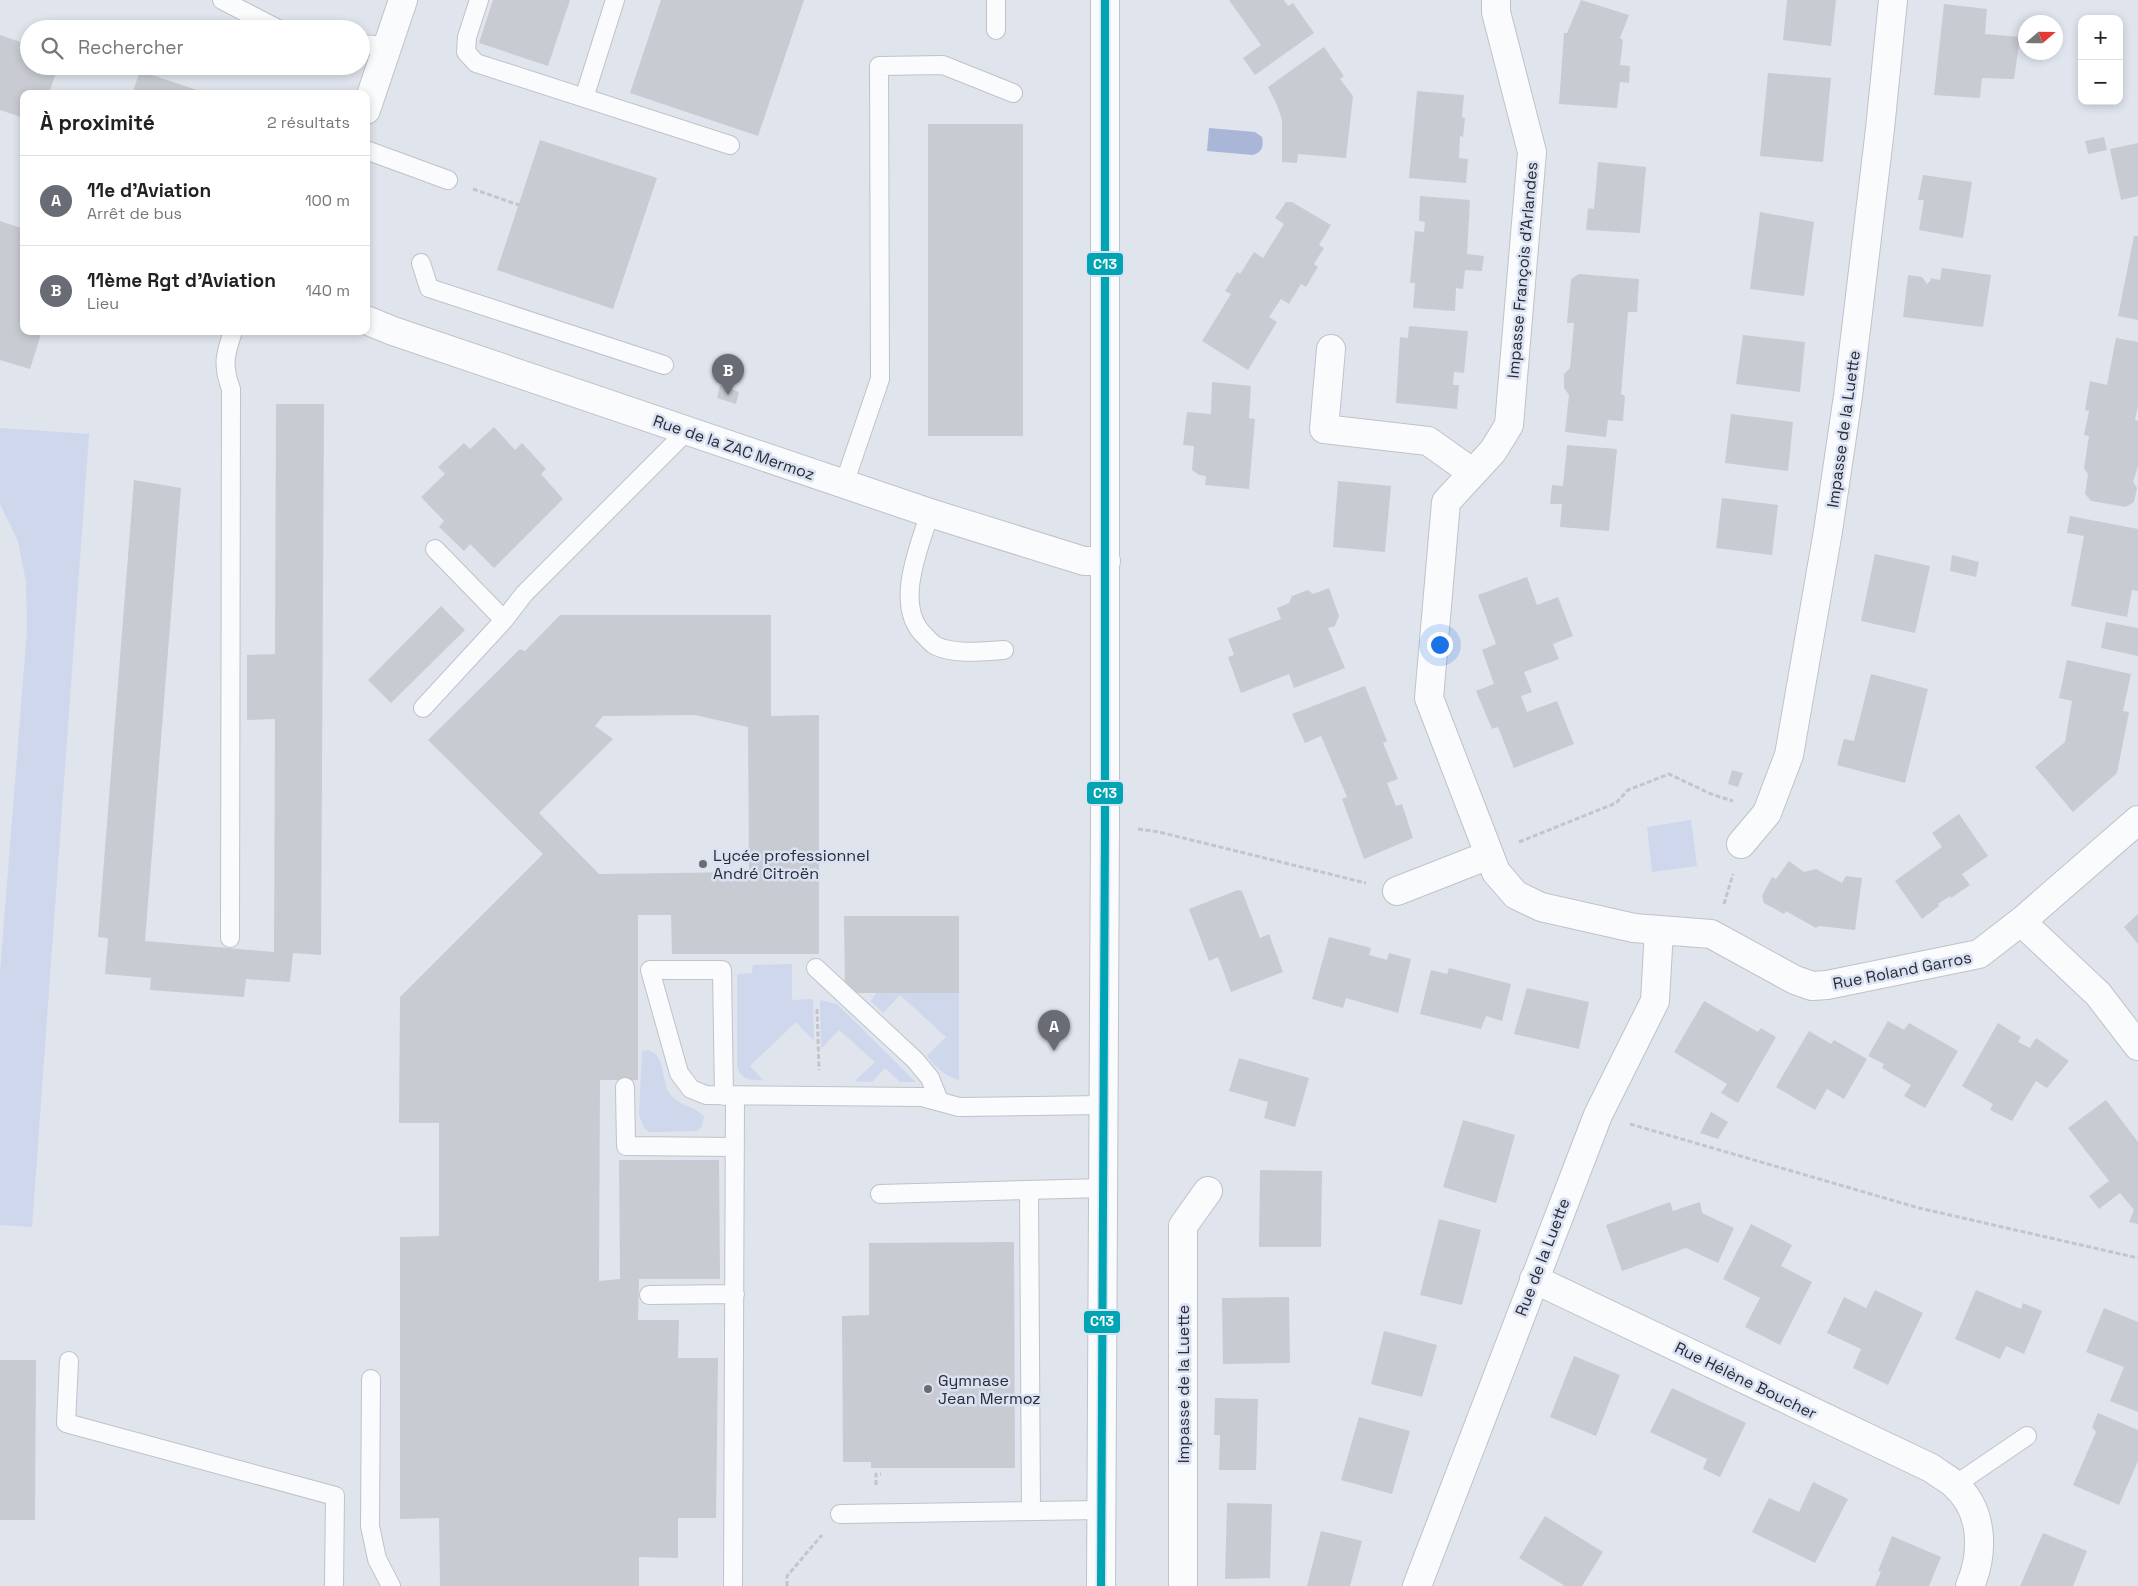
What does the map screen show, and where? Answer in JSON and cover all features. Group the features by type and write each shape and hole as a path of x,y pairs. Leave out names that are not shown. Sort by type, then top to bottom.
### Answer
{"street":[{"path":"368,90 374,45 403,0"},
{"path":"1100,1586 1106,561 1105,0"},
{"name":"Impasse François d'Arlandes","path":"1496,0 1496,12 1532,152 1508,426 1493,451 1446,502 1429,698 1488,855 1496,872 1516,895 1541,907 1634,928 1659,930"},
{"name":"Impasse de la Luette","path":"1741,844 1767,813 1789,754 1830,522 1848,396 1893,0"},
{"name":"Rue de la ZAC Mermoz","path":"370,322 930,513 1084,561 1106,561"},
{"path":"1331,349 1324,429 1428,441 1473,473"},
{"name":"Rue Roland Garros","path":"1659,930 1711,934 1795,980 1812,986 1827,986 1979,954 2023,920 2138,820"},
{"path":"1397,890 1488,855"},
{"path":"2023,920 2030,930 2098,994 2138,1046"},
{"name":"Rue de la Luette","path":"1418,1586 1598,1115 1655,1001 1659,930"},
{"name":"Impasse de la Luette","path":"1184,1586 1183,1226 1208,1191"},
{"name":"Rue Hélène Boucher","path":"1534,1279 1931,1468 1955,1485 1975,1512 1980,1540 1977,1569 1970,1586"}],"lane":[{"path":"222,0 261,20"},
{"path":"479,0 467,37 466,52 476,63 730,145"},
{"path":"584,98 615,0"},
{"path":"996,0 996,30"},
{"path":"844,484 880,379 879,66 943,65 1013,93"},
{"path":"370,151 448,180"},
{"path":"421,264 428,288 664,365"},
{"path":"230,938 230,389 225,373 226,353 232,335"},
{"path":"423,708 504,620 524,594 687,431"},
{"path":"930,513 913,569 909,592 910,608 919,631 936,646 953,650 1004,650"},
{"path":"435,549 504,620"},
{"path":"816,968 915,1060 930,1078 939,1101"},
{"path":"733,1586 735,1147 729,1096 722,970 650,970 680,1073 690,1089 706,1095 729,1096 922,1097 959,1107 1104,1105"},
{"path":"625,1088 626,1146 735,1147"},
{"path":"880,1194 1103,1188"},
{"path":"1030,1190 1030,1511"},
{"path":"649,1294 735,1294"},
{"path":"69,1361 66,1423 335,1496 334,1586"},
{"path":"371,1379 370,1526 377,1560 391,1586"},
{"path":"1955,1485 2027,1436"},
{"path":"840,1514 1101,1510"}],"path":[{"path":"448,180 519,205"},
{"path":"1488,855 1616,803 1628,790 1669,774 1711,794 1767,813"},
{"path":"1105,828 1159,832 1397,890"},
{"path":"1711,934 1728,896 1741,844"},
{"path":"816,968 820,1096"},
{"path":"1598,1115 1919,1208 2138,1258"},
{"path":"787,1586 787,1576 840,1514"}],"shaded area":[{"path":"1209,128 1255,132 1262,137 1262,149 1253,155 1207,151"},
{"path":"0,428 89,434 32,1227 0,1225 0,972 27,630 26,582 18,541 0,504"},
{"path":"1691,820 1697,866 1652,872 1647,827"},
{"path":"792,964 792,1000 813,999 814,1041 796,1022 750,1066 763,1080 746,1078 738,1070 737,1065 737,974 752,973 753,965"},
{"path":"876,993 959,993 959,1080 941,1071 927,1056 946,1037 900,995 883,1013 871,1001"},
{"path":"820,1000 837,1004 916,1082 900,1082 885,1068 872,1082 855,1081 875,1062 839,1030 821,1049"},
{"path":"647,1050 657,1056 662,1066 670,1095 704,1116 702,1127 697,1131 650,1132 644,1128 639,1115 642,1051"}],"building":[{"path":"493,0 570,0 548,66 479,43"},
{"path":"661,0 804,0 758,136 630,93"},
{"path":"1229,0 1284,0 1288,6 1293,3 1314,33 1255,75 1243,58 1261,45"},
{"path":"1581,0 1629,15 1620,38 1623,40 1620,65 1630,66 1629,83 1620,82 1617,108 1559,104 1564,33 1567,33"},
{"path":"1787,0 1836,0 1831,46 1783,40"},
{"path":"1944,4 1987,9 1985,34 2018,37 2014,79 1982,78 1980,98 1934,95"},
{"path":"0,35 20,42 20,75 55,75 50,90 20,90 20,117 0,110"},
{"path":"1324,47 1344,76 1340,79 1353,96 1346,158 1298,154 1297,163 1282,162 1282,120 1268,87"},
{"path":"1768,73 1831,78 1823,162 1760,156"},
{"path":"139,75 152,75 197,90 133,90"},
{"path":"1417,91 1464,95 1462,117 1465,118 1463,137 1460,136 1459,158 1468,159 1466,183 1409,178"},
{"path":"928,124 1023,124 1023,436 928,436"},
{"path":"2104,137 2107,150 2088,154 2085,141"},
{"path":"540,140 657,178 613,309 497,270"},
{"path":"2138,143 2138,196 2121,200 2110,149"},
{"path":"1598,162 1646,167 1640,233 1586,230 1588,208 1594,209"},
{"path":"1923,175 1972,182 1963,238 1919,230 1924,200 1918,200"},
{"path":"1420,196 1470,200 1467,254 1484,256 1482,271 1465,270 1463,289 1456,288 1455,311 1413,308 1415,283 1410,283 1415,231 1424,232 1425,222 1419,221"},
{"path":"1286,202 1292,202 1331,225 1319,245 1324,248 1314,264 1318,267 1306,287 1301,284 1289,304 1281,299 1269,317 1277,322 1248,370 1202,341 1231,294 1225,291 1237,272 1240,274 1254,252 1263,258 1284,224 1275,218"},
{"path":"1760,212 1814,222 1804,296 1750,289"},
{"path":"0,221 20,228 20,335 41,335 30,369 0,360"},
{"path":"2134,236 2138,236 2138,320 2118,316"},
{"path":"1942,268 1991,275 1983,327 1903,317 1908,275 1922,277 1927,284 1931,280 1930,278 1940,280"},
{"path":"1579,274 1639,279 1637,312 1628,312 1621,394 1625,396 1623,421 1608,420 1606,437 1565,432 1569,395 1564,388 1564,374 1570,368 1574,323 1567,323 1571,279"},
{"path":"1409,326 1468,331 1464,373 1454,372 1453,385 1459,385 1457,409 1396,403 1400,337 1408,338"},
{"path":"1743,335 1805,342 1800,392 1736,384"},
{"path":"2116,338 2138,342 2138,406 2135,420 2138,421 2138,466 2133,482 2137,488 2134,502 2126,507 2091,501 2085,494 2088,474 2084,468 2089,436 2084,435 2089,411 2085,410 2090,381 2107,385"},
{"path":"1212,382 1251,386 1249,418 1255,419 1249,489 1205,485 1206,476 1199,475 1192,470 1194,446 1183,445 1187,412 1211,414"},
{"path":"720,385 739,392 736,404 717,398"},
{"path":"276,404 324,404 321,955 293,953 290,982 246,979 244,997 150,990 151,978 105,974 108,938 98,937 134,480 181,488 145,941 274,952 275,719 247,720 247,655 275,654"},
{"path":"1731,414 1793,422 1788,471 1725,463"},
{"path":"494,427 515,450 522,443 546,469 541,474 563,499 494,568 470,544 464,551 439,527 444,521 421,497 445,474 438,467 464,443 470,449"},
{"path":"1567,445 1617,449 1609,531 1560,527 1562,504 1550,504 1552,485 1563,486"},
{"path":"1338,481 1391,486 1385,552 1333,547"},
{"path":"1722,498 1778,505 1772,555 1716,548"},
{"path":"2070,516 2138,529 2138,591 2132,590 2127,617 2071,606 2084,536 2067,533"},
{"path":"1875,554 1930,566 1915,633 1861,621"},
{"path":"1952,555 1979,562 1976,577 1950,571"},
{"path":"1527,577 1537,605 1558,597 1573,636 1553,644 1559,659 1524,672 1532,692 1521,696 1527,712 1557,701 1574,744 1514,768 1498,727 1492,729 1476,691 1494,684 1482,650 1496,644 1478,595"},
{"path":"1329,588 1339,616 1335,626 1328,628 1345,668 1294,688 1289,674 1241,693 1228,657 1234,655 1228,639 1281,619 1277,608 1289,603 1292,596 1308,590 1313,594"},
{"path":"441,606 465,630 391,703 368,680"},
{"path":"560,615 771,615 771,716 819,715 819,954 672,954 671,915 638,915 638,1080 600,1080 599,1281 620,1279 619,1160 719,1160 720,1279 639,1279 638,1320 679,1320 678,1358 718,1358 716,1518 678,1518 678,1558 639,1557 639,1586 440,1586 439,1518 400,1519 400,1237 439,1236 439,1123 399,1123 400,997 543,854 428,740 520,649 525,651","holes":["695,715 748,727 749,872 599,874 539,813 613,739 595,726 603,716"]},
{"path":"2106,622 2138,628 2138,656 2101,648"},
{"path":"2067,660 2131,674 2123,711 2129,712 2117,773 2073,812 2035,767 2065,742 2072,701 2059,698"},
{"path":"1871,674 1928,689 1905,783 1837,765 1844,739 1854,741"},
{"path":"1365,686 1387,741 1383,743 1398,779 1387,783 1396,806 1402,804 1413,838 1364,859 1342,799 1347,797 1321,736 1305,743 1292,714"},
{"path":"1732,770 1743,773 1738,787 1728,784"},
{"path":"1959,814 1988,856 1962,874 1970,885 1938,904 1939,906 1922,919 1895,881 1942,847 1932,833"},
{"path":"1789,861 1804,872 1816,869 1842,883 1846,876 1862,878 1855,930 1819,926 1816,928 1786,911 1784,914 1764,903 1762,896 1772,877 1776,879"},
{"path":"1238,890 1242,891 1260,938 1269,934 1283,972 1231,992 1218,957 1209,961 1189,909"},
{"path":"2138,914 2138,944 2124,927"},
{"path":"844,916 959,916 959,993 845,993"},
{"path":"1329,937 1371,948 1369,955 1387,960 1389,953 1411,959 1398,1013 1346,998 1343,1008 1312,999"},
{"path":"1449,968 1511,984 1502,1021 1486,1016 1481,1029 1420,1014 1431,970 1447,974"},
{"path":"1527,988 1589,1002 1579,1049 1514,1034"},
{"path":"1704,1001 1758,1032 1761,1028 1776,1037 1738,1103 1721,1093 1727,1084 1674,1052"},
{"path":"1888,1021 1904,1030 1909,1023 1958,1051 1925,1108 1904,1096 1911,1085 1882,1068 1884,1064 1868,1056"},
{"path":"1998,1023 2021,1037 2018,1042 2030,1048 2036,1038 2069,1061 2047,1088 2036,1081 2012,1121 1990,1110 1993,1104 1962,1086"},
{"path":"1809,1031 1831,1044 1834,1040 1867,1059 1844,1099 1827,1089 1815,1110 1776,1087"},
{"path":"1239,1058 1309,1078 1295,1127 1264,1118 1268,1102 1229,1091"},
{"path":"2106,1100 2138,1142 2138,1224 2129,1222 2134,1210 2120,1193 2099,1209 2089,1196 2109,1181 2068,1128"},
{"path":"1711,1112 1728,1122 1718,1139 1700,1133"},
{"path":"1463,1120 1515,1135 1496,1203 1443,1187"},
{"path":"1260,1170 1322,1171 1321,1247 1259,1247"},
{"path":"1670,1202 1673,1211 1700,1202 1702,1213 1734,1228 1718,1263 1686,1248 1622,1271 1606,1225"},
{"path":"1439,1219 1481,1230 1462,1305 1420,1295"},
{"path":"1751,1224 1792,1245 1781,1266 1812,1282 1780,1345 1745,1327 1760,1298 1723,1279"},
{"name":"Gymnase Jean Mermoz","path":"1014,1242 1015,1468 871,1468 871,1462 843,1462 842,1316 869,1315 869,1243"},
{"path":"1875,1290 1923,1313 1888,1385 1853,1368 1861,1349 1827,1333 1844,1297 1866,1308"},
{"path":"1976,1290 2021,1309 2023,1303 2042,1311 2024,1354 2006,1346 2000,1359 1955,1339"},
{"path":"1289,1297 1290,1363 1223,1364 1222,1298"},
{"path":"2104,1308 2138,1322 2138,1412 2110,1401 2124,1367 2086,1352"},
{"path":"1384,1331 1437,1345 1422,1397 1371,1384"},
{"path":"1574,1356 1620,1375 1596,1436 1550,1417"},
{"path":"0,1360 36,1360 35,1520 0,1520"},
{"path":"1672,1388 1746,1423 1720,1477 1703,1469 1707,1459 1650,1432"},
{"path":"1215,1398 1258,1399 1256,1470 1219,1470 1220,1435 1214,1435"},
{"path":"2098,1413 2138,1430 2138,1461 2119,1505 2073,1485 2096,1432 2092,1427"},
{"path":"1359,1417 1410,1431 1392,1494 1341,1480"},
{"path":"1813,1482 1848,1499 1815,1563 1752,1532 1769,1498 1799,1512"},
{"path":"1227,1503 1272,1504 1270,1578 1225,1579"},
{"path":"1545,1516 1603,1552 1582,1586 1565,1586 1519,1558"},
{"path":"1321,1531 1362,1541 1350,1586 1307,1586"},
{"path":"2043,1533 2087,1551 2073,1586 2020,1586"},
{"path":"1892,1536 1941,1557 1929,1586 1875,1586 1881,1572 1878,1571"}],"transit line":[{"name":"C13","path":"1101,1586 1105,828 1105,0"}],"place":[{"name":"11ème Rgt d'Aviation","path":"728,395"},
{"name":"Lycée professionnel André Citroën","path":"703,864"},
{"name":"11e d'Aviation","path":"1054,1051"},
{"name":"Gymnase Jean Mermoz","path":"928,1389"}]}
